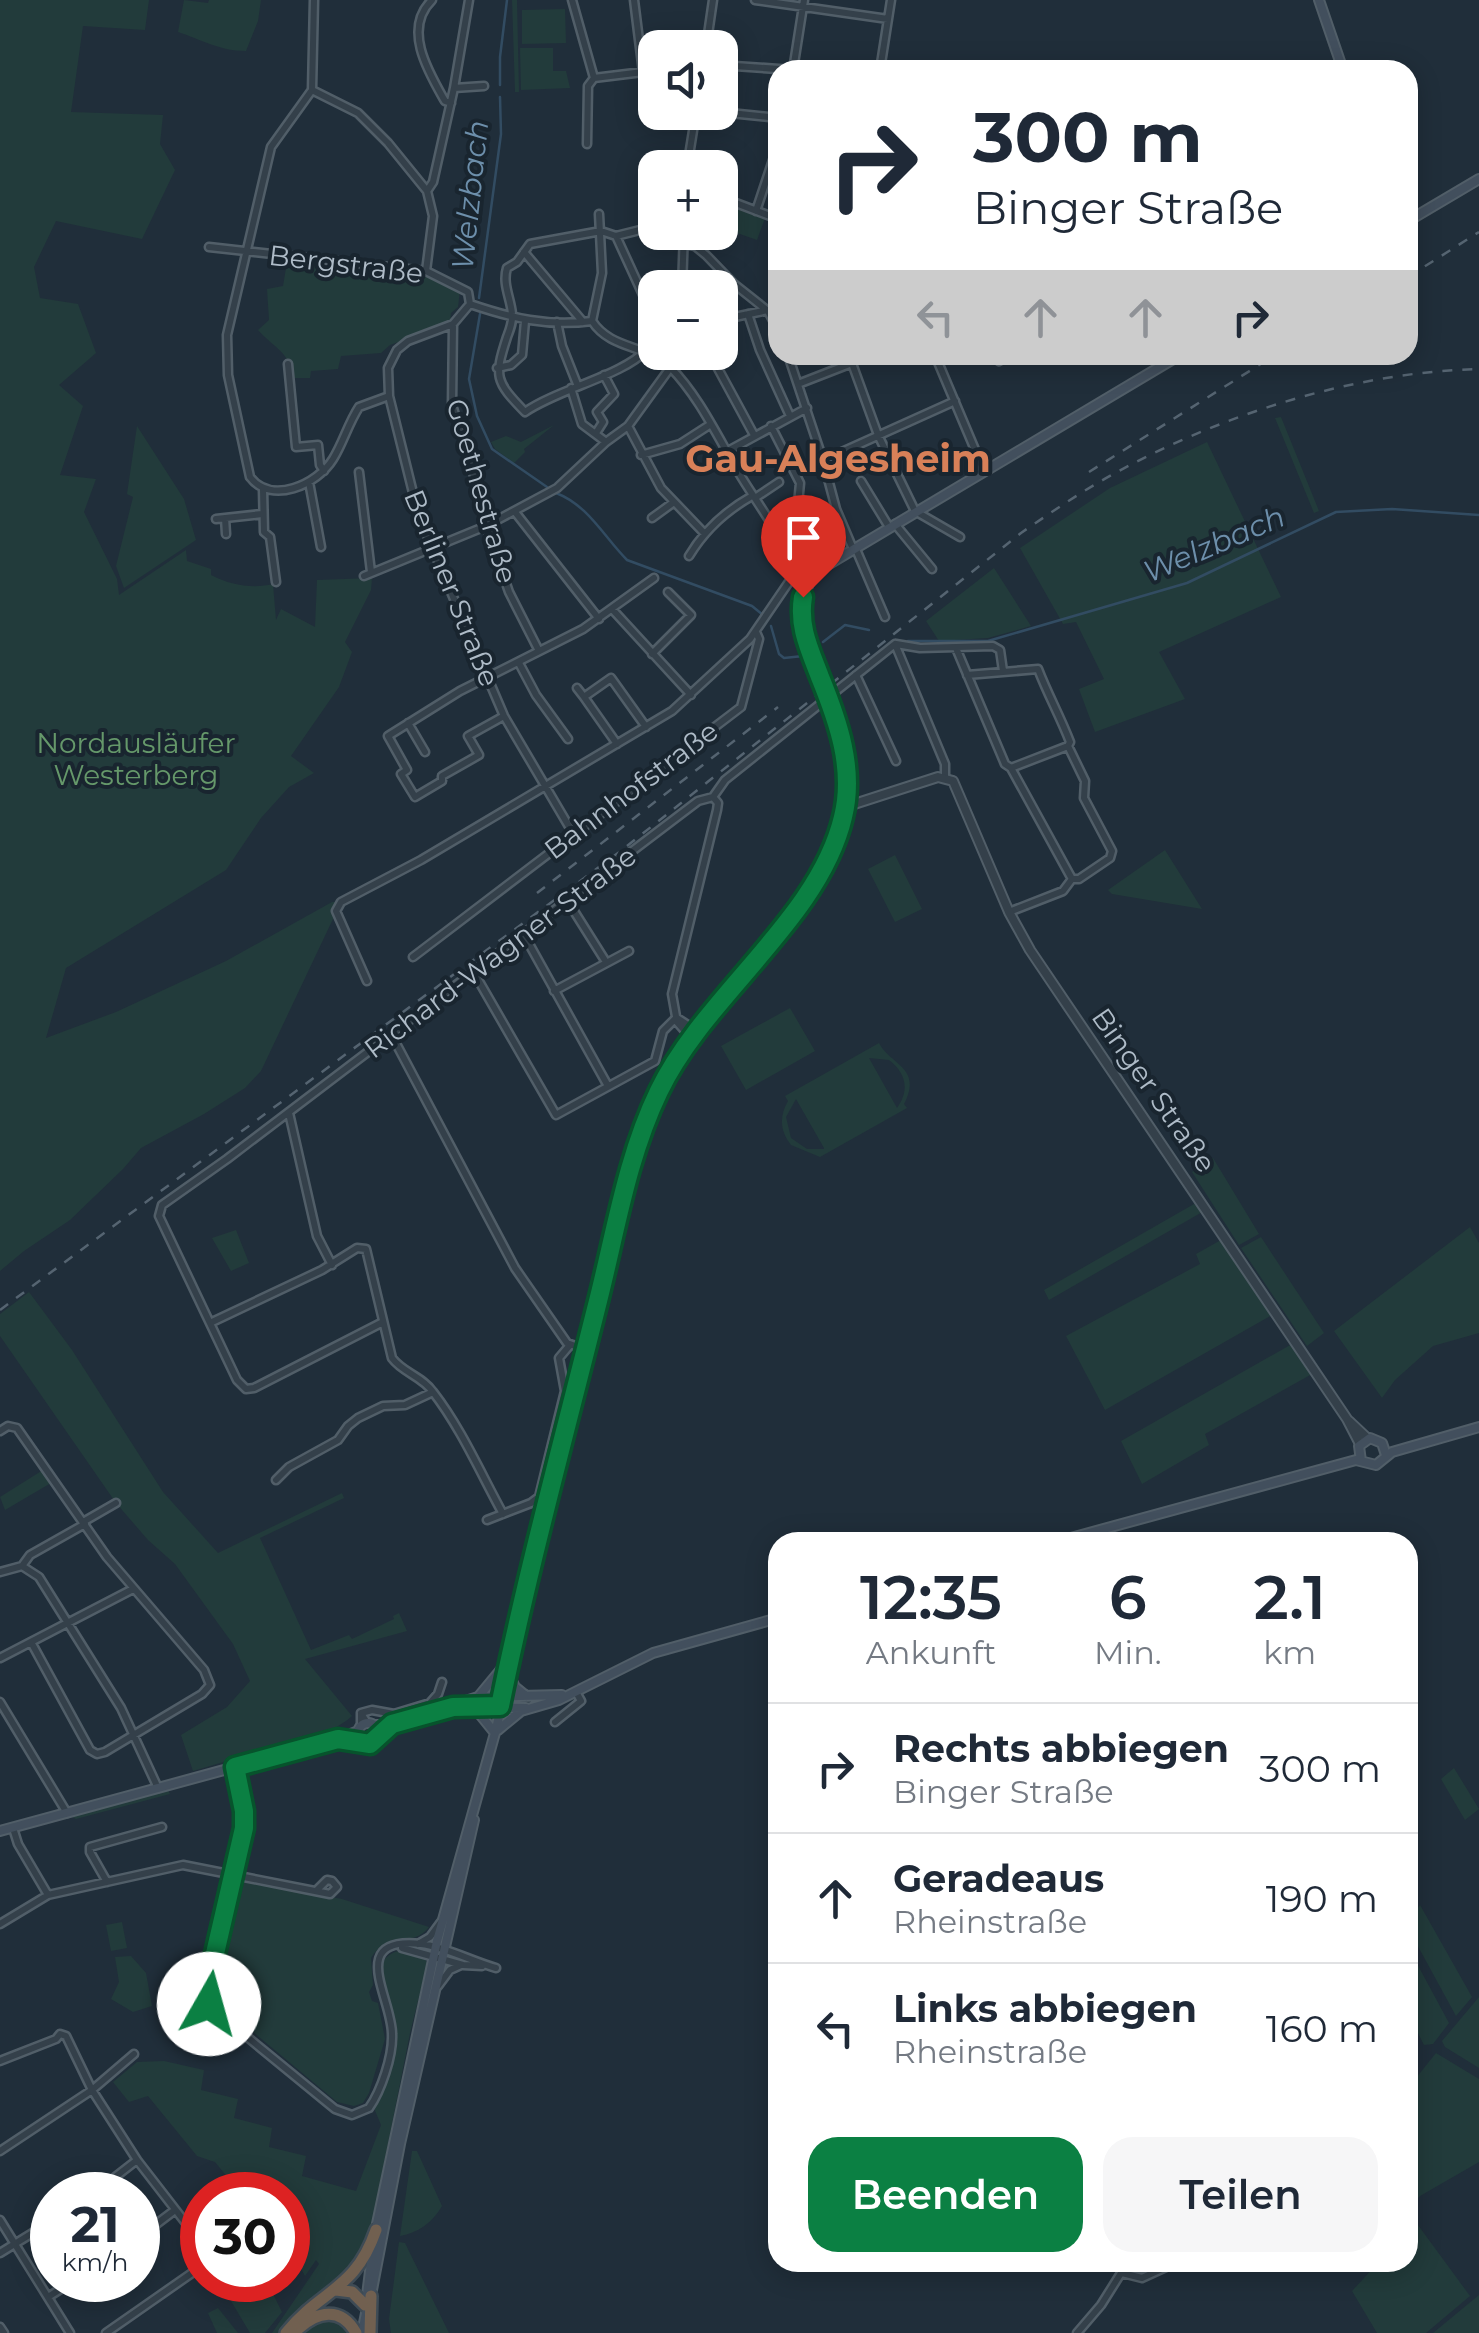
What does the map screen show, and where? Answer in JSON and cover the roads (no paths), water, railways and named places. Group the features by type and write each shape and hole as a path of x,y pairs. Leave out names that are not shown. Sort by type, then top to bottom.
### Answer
{"highway":[{"path":"286,2333 303,2314 336,2290 363,2260 376,2230"},
{"path":"336,2290 352,2292 367,2306 370,2333"},
{"path":"294,2333 306,2322 327,2313 345,2318 359,2333"}],"main road":[{"path":"1319,0 1340,60"},
{"path":"1418,215 1479,179"},
{"path":"367,2306 376,2230 434,1952 495,1733 641,1134 663,1083 694,1035 818,876 834,846 846,806 845,755 830,700 802,626 806,587 826,564 1163,365"},
{"path":"1361,1449 1376,1466 1385,1451 1479,1427"},
{"path":"1093,1532 1308,1474 1378,1439 1385,1451"},
{"path":"495,1733 511,1717 552,1702 653,1653 768,1621"},
{"path":"0,1831 453,1707 478,1697 512,1652"},
{"path":"508,1674 516,1689 535,1698"},
{"path":"453,1707 576,1691"},
{"path":"478,1697 530,1708"},
{"path":"474,1707 495,1733"},
{"path":"359,2333 478,1797"}],"street":[{"path":"314,0 312,90 271,147 227,335 228,374 250,477 262,489 285,490 309,482 333,460 359,408 390,396"},
{"path":"432,0 419,24 420,47 446,102 452,103"},
{"path":"427,191 433,182 452,103 469,0"},
{"path":"572,0 594,78"},
{"path":"634,0 638,36"},
{"path":"709,30 713,0"},
{"path":"755,0 888,19"},
{"path":"882,60 891,0"},
{"path":"795,60 803,4"},
{"path":"738,66 768,68"},
{"path":"587,144 588,86 594,78 638,72"},
{"path":"454,88 484,86"},
{"path":"312,90 358,113 427,191 433,216 426,271"},
{"path":"738,114 768,117"},
{"path":"756,210 768,175"},
{"path":"738,204 768,215"},
{"path":"600,214 602,272 592,321 615,344 638,348"},
{"path":"638,230 616,236 601,231 530,244 504,276 514,319 497,368 502,388 524,412 546,397 638,358"},
{"path":"616,236 638,284"},
{"name":"Bergstraße","path":"209,247 426,271 468,292 470,304"},
{"path":"700,250 768,311"},
{"path":"524,252 582,322"},
{"path":"470,304 525,321 592,321"},
{"name":"Berliner Straße","path":"470,304 453,324 397,350 388,368 390,396 415,503 488,679 504,716 574,835"},
{"path":"738,316 768,311"},
{"path":"748,314 790,416"},
{"path":"497,368 511,365 522,355 525,321"},
{"path":"557,322 582,424 606,442"},
{"name":"Goethestraße","path":"453,324 452,405 509,592 538,651"},
{"path":"288,364 296,447 318,445 324,470"},
{"path":"791,365 836,509 885,617"},
{"path":"798,384 838,365"},
{"path":"853,365 878,435 915,511 960,537"},
{"path":"939,365 984,471"},
{"path":"358,472 368,574 434,550 557,488 628,426 669,370"},
{"path":"671,370 770,521 795,573 812,578"},
{"path":"719,370 754,435"},
{"path":"596,433 602,422 597,412 614,394 604,375"},
{"path":"823,460 954,400"},
{"path":"726,452 807,408"},
{"path":"642,455 680,444 710,424"},
{"path":"628,426 642,455 674,502 705,534"},
{"path":"770,521 798,504 800,483 771,426"},
{"path":"862,481 892,526 932,570"},
{"path":"309,482 321,547"},
{"path":"689,556 734,506 778,482"},
{"path":"262,489 264,532 270,538 276,582"},
{"path":"652,518 674,502"},
{"path":"516,512 598,619"},
{"path":"226,534 220,519 262,514"},
{"name":"Bahnhofstraße","path":"412,957 741,707 760,639 756,632 795,573"},
{"path":"504,716 468,736 479,756 442,776 442,781 415,797 401,774 406,770 388,736 460,692 598,619 654,578"},
{"path":"786,582 791,580 806,587"},
{"path":"652,654 691,615 668,592"},
{"path":"612,609 691,695"},
{"path":"367,981 337,906 646,727 691,695 756,632"},
{"path":"895,644 904,648 994,646 1000,650 1003,672"},
{"name":"Richard-Wagner-Straße","path":"210,1323 172,1244 160,1210 162,1205 698,801 714,798 724,780 895,644"},
{"name":"Binger Straße","path":"895,644 945,764 945,777 954,784 1009,912 1030,950 1347,1419 1361,1449"},
{"path":"956,648 1005,764 1011,768 1072,879"},
{"path":"518,663 568,739"},
{"path":"967,676 1038,669 1085,781 1084,798 1112,851 1110,858 1079,880 1072,879"},
{"path":"856,675 896,761"},
{"path":"584,697 610,678 646,727"},
{"path":"577,688 617,744"},
{"path":"408,723 425,752"},
{"path":"1011,768 1068,746"},
{"path":"846,806 945,777"},
{"path":"847,794 870,800"},
{"path":"694,1035 679,1026 672,994 718,806 714,798"},
{"path":"1009,912 1064,891 1072,879"},
{"path":"567,900 606,962"},
{"path":"523,933 608,1086"},
{"path":"554,992 629,951"},
{"path":"473,971 556,1115 655,1061 663,1031 676,1018"},
{"path":"391,1034 514,1268 570,1345 586,1350"},
{"path":"289,1113 317,1236 332,1264"},
{"path":"382,1322 246,1389 237,1380 210,1323 361,1248 368,1255 392,1358 399,1367 424,1380 434,1392 503,1514"},
{"path":"487,1520 532,1504 540,1494 565,1391 566,1379 559,1358 570,1345"},
{"path":"276,1480 289,1466 338,1440 358,1418 384,1406 405,1406 434,1392"},
{"path":"0,1431 14,1426 133,1589 204,1670 210,1685 202,1694 133,1736 105,1752 93,1753 31,1642"},
{"path":"0,1572 22,1566 30,1555 116,1503"},
{"path":"22,1566 40,1577 121,1708 155,1789"},
{"path":"0,1658 133,1589"},
{"path":"366,1730 362,1712 394,1714 430,1702 442,1682"},
{"path":"554,1722 580,1701 576,1691"},
{"path":"0,1702 68,1813"},
{"path":"235,1767 244,1811 235,1874 207,1988 209,2004 344,2114 358,2114 372,2104 390,2050 392,2025 376,1967 382,1954 430,1937 442,1921"},
{"path":"107,1882 90,1846 162,1827"},
{"path":"13,1828 48,1895"},
{"path":"0,1924 48,1895 184,1865 316,1891"},
{"path":"417,1944 434,1952"},
{"path":"396,1946 434,1952 493,1967 462,1965 444,1955"},
{"path":"437,1987 447,1973 462,1965"},
{"path":"0,2061 63,2034 92,2090 137,2160 180,2216"},
{"path":"0,2151 92,2090 134,2054"},
{"path":"122,2172 137,2160"},
{"path":"160,2221 175,2210"},
{"path":"0,2220 30,2268"},
{"path":"0,2253 30,2235"},
{"path":"1077,2333 1122,2273 1142,2278 1155,2272"},
{"path":"106,2333 180,2281"},
{"path":"51,2302 70,2333"},
{"path":"0,2326 4,2333"}],"waterway":[{"name":"Welzbach","path":"500,85 507,0"},
{"name":"Welzbach","path":"479,298 501,134 500,97"},
{"name":"Welzbach","path":"480,314 469,379 477,416 492,449 547,487"},
{"name":"Welzbach","path":"556,493 586,513 627,560 752,606 763,615"},
{"name":"Welzbach","path":"908,641 988,641 1187,583 1336,512 1392,509 1479,515"},
{"name":"Welzbach","path":"823,642 845,625 869,630"},
{"name":"Welzbach","path":"771,626 779,654 784,658 803,656"}],"railway":[{"path":"1418,271 1479,232"},
{"path":"1089,472 1259,365"},
{"path":"0,1310 622,850 1021,533 1069,501 1160,450 1293,399 1386,378 1479,369"},
{"path":"537,893 778,707"}],"district":[{"name":"Gau-Algesheim","path":"838,458"}],"park label":[{"name":"Nordausläufer Westerberg","path":"136,759"}]}
